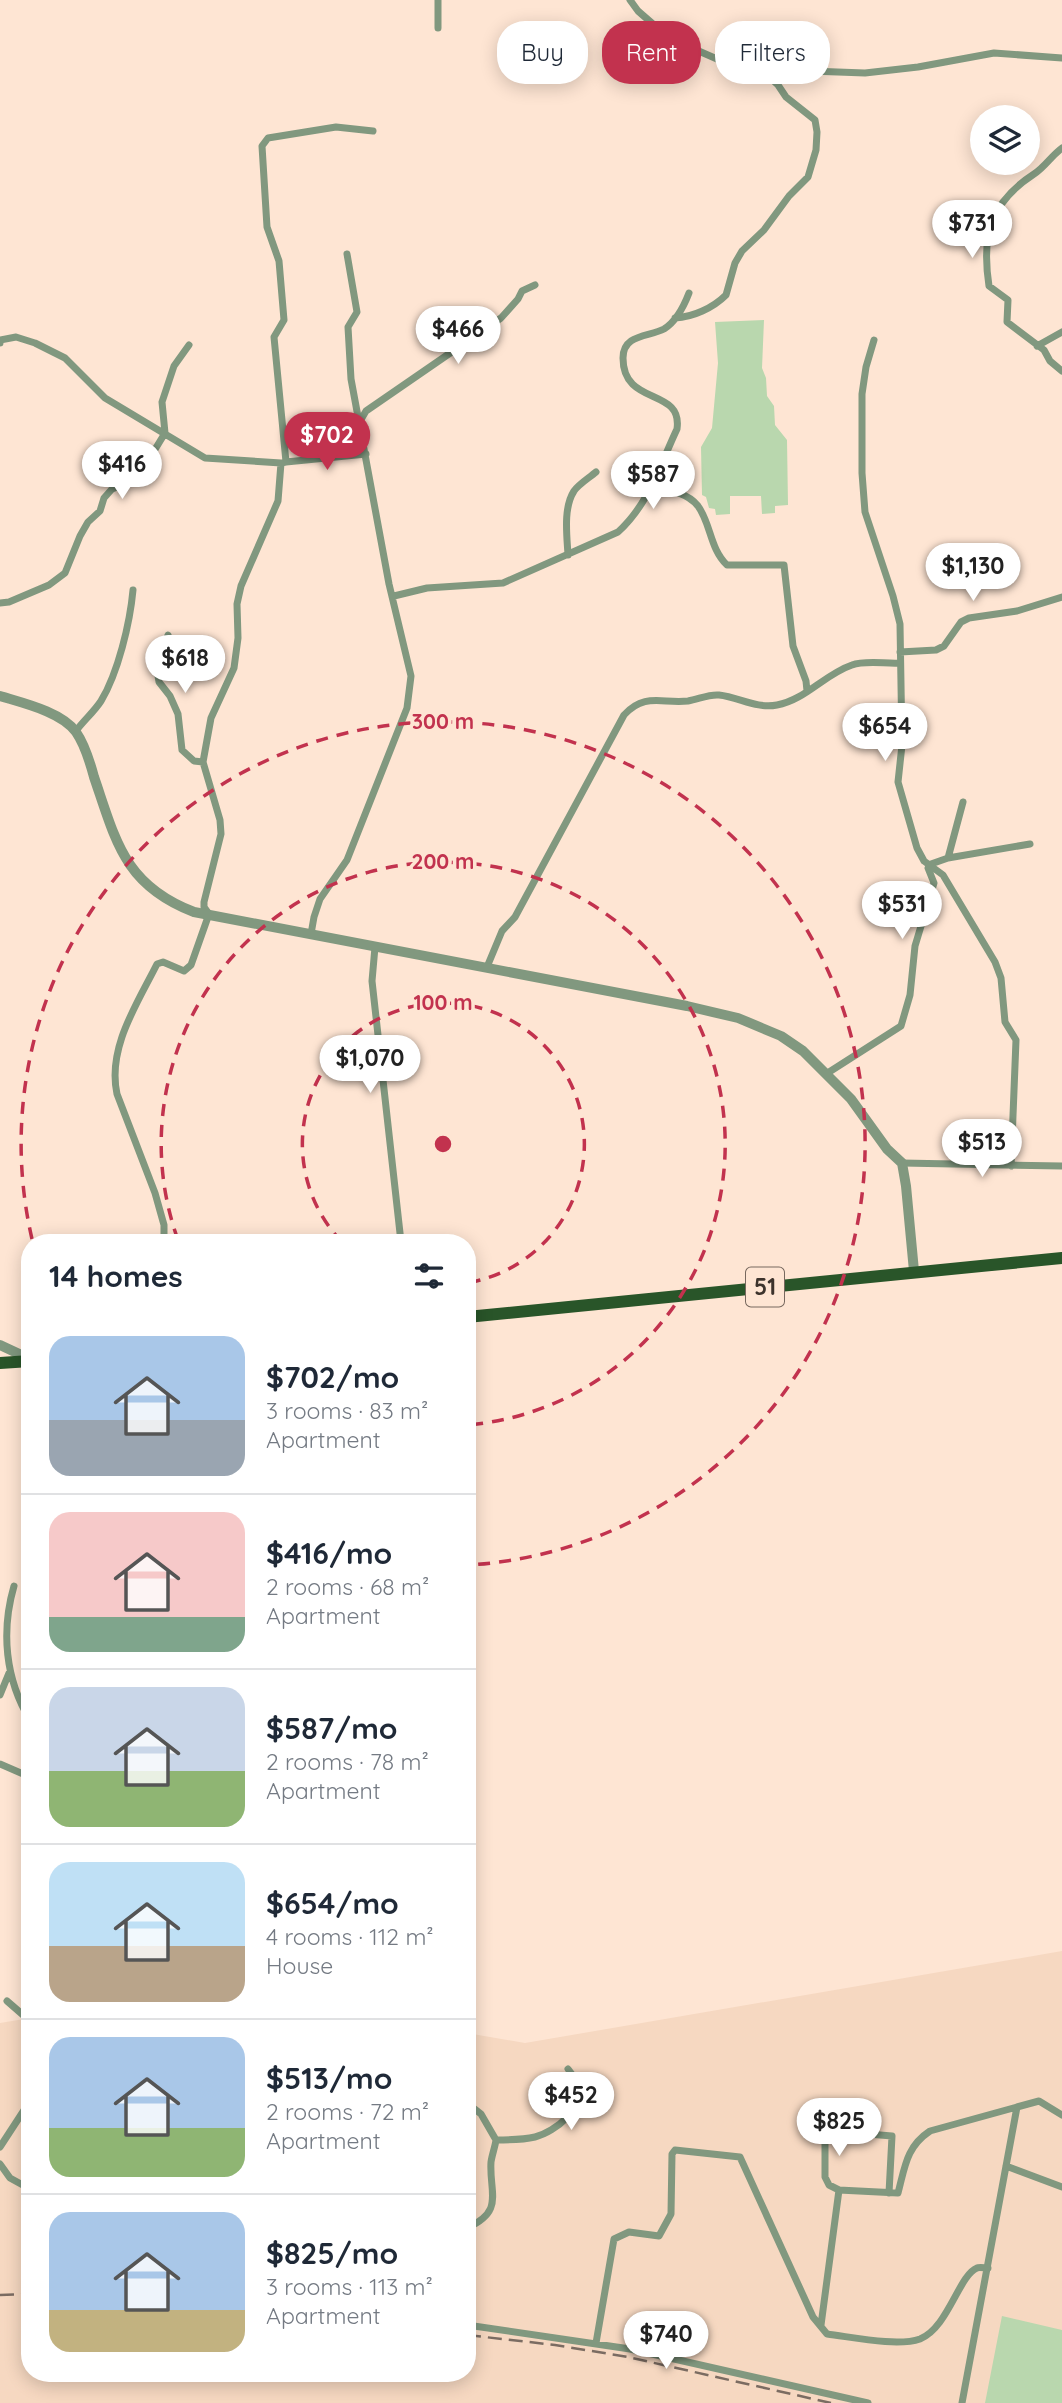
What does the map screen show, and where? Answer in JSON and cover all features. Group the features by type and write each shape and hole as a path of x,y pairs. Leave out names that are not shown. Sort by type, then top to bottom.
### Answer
{"main road":[{"name":"51","path":"476,1316 1062,1258"},
{"path":"0,1363 21,1361"}],"street":[{"path":"438,0 438,29"},
{"path":"630,0 638,11 669,38 715,58"},
{"path":"830,72 865,73 918,67 994,53 1062,58"},
{"path":"675,318 687,317 726,295 741,251 764,230 789,196 808,177 816,150 815,120 786,97 777,84"},
{"path":"209,914 204,908 204,902 221,834 220,820 203,762 211,718 234,668 238,638 237,604 241,586 278,501 284,462 274,337 284,320 279,261 267,227 262,146 268,138 336,127 373,131"},
{"path":"1062,148 1009,193 997,209 992,217 986,263 989,286 1008,300 1007,322 1062,371"},
{"path":"311,934 320,899 347,860 407,708 411,676 389,584 351,379 348,327 357,312 347,254"},
{"path":"359,423 366,411 475,338 501,318 519,299 522,291 536,285"},
{"path":"394,596 427,588 503,583 618,532 630,521 653,486 677,429 678,420 671,404 643,394 630,382 625,371 623,352 639,335 664,328 683,310 689,293"},
{"path":"1037,346 1062,332"},
{"path":"0,343 0,340 16,337 49,349 65,358 105,398 205,458 284,462 366,454"},
{"path":"874,340 862,394 862,473 865,512 897,612 902,745 898,782 917,848 924,860 943,875 1001,978 1006,1022 1016,1040 1011,1166"},
{"path":"0,603 9,602 49,585 65,573 80,536 88,522 100,511 104,498 112,489 137,479 165,433 162,402 174,366 188,345"},
{"path":"568,555 569,503 574,491 596,472"},
{"path":"653,486 674,491 697,505 719,557 727,565 784,565 793,646 807,691"},
{"path":"76,731 100,703 107,690 126,634 133,590"},
{"path":"900,652 936,650 944,646 961,622 970,618 1017,611 1062,597"},
{"path":"169,635 158,670 159,682 170,696 178,714 182,750 194,761 203,762"},
{"path":"488,967 502,931 515,917 624,715 632,705 662,699 686,701 721,695 757,706 776,705 798,698 853,664 900,663"},
{"path":"0,696 41,708 76,731 88,757 116,843 132,869 145,883 168,900 194,912 687,1006 738,1018 781,1036 803,1051 851,1099 887,1149 902,1163 914,1272"},
{"path":"948,858 963,802"},
{"path":"826,1074 901,1026 911,995 915,946 934,883 928,869 931,864 948,858 1030,844"},
{"path":"164,1234 164,1224 155,1193 117,1094 114,1079 116,1055 122,1035 157,964 163,962 184,971 191,965 209,914"},
{"path":"375,947 372,981 400,1234"},
{"path":"902,1163 1062,1166"},
{"path":"0,1345 21,1356"},
{"path":"14,1586 7,1622 9,1672 21,1699"},
{"path":"0,1695 9,1672"},
{"path":"0,1764 21,1773"},
{"path":"7,2001 21,2013"},
{"path":"496,2140 536,2137 555,2128 570,2114 579,2096 578,2084 568,2069"},
{"path":"850,2130 825,2128 825,2177 829,2185 839,2190 898,2193 912,2147 930,2132 1039,2101 1062,2115"},
{"path":"962,2403 1017,2107"},
{"path":"476,2110 496,2140 491,2162 493,2206 485,2217 476,2222"},
{"path":"0,2147 21,2115"},
{"path":"868,2134 892,2137 889,2193"},
{"path":"596,2343 614,2239 629,2232 660,2236 671,2214 671,2165 675,2150 740,2157 813,2317 827,2334 907,2342 919,2339 929,2334 941,2321 969,2274 978,2267 988,2268"},
{"path":"0,2164 10,2178 21,2184"},
{"path":"1006,2166 1062,2187"},
{"path":"821,2325 839,2190"},
{"path":"476,2326 630,2349 868,2403"}],"shaded area":[{"path":"1062,1951 1062,2403 0,2403 0,2023 21,2020 21,2382 476,2382 476,2035 525,2043"}],"green space":[{"path":"764,320 762,368 766,378 767,396 774,406 775,425 787,440 788,505 775,506 775,513 762,514 761,496 730,496 730,514 716,515 715,509 709,508 706,497 702,495 701,447 712,428 718,363 715,322"},
{"path":"1002,2316 1062,2330 1062,2403 985,2403"}],"railway":[{"path":"0,2295 21,2294"},
{"path":"476,2336 628,2357 831,2403"}]}
